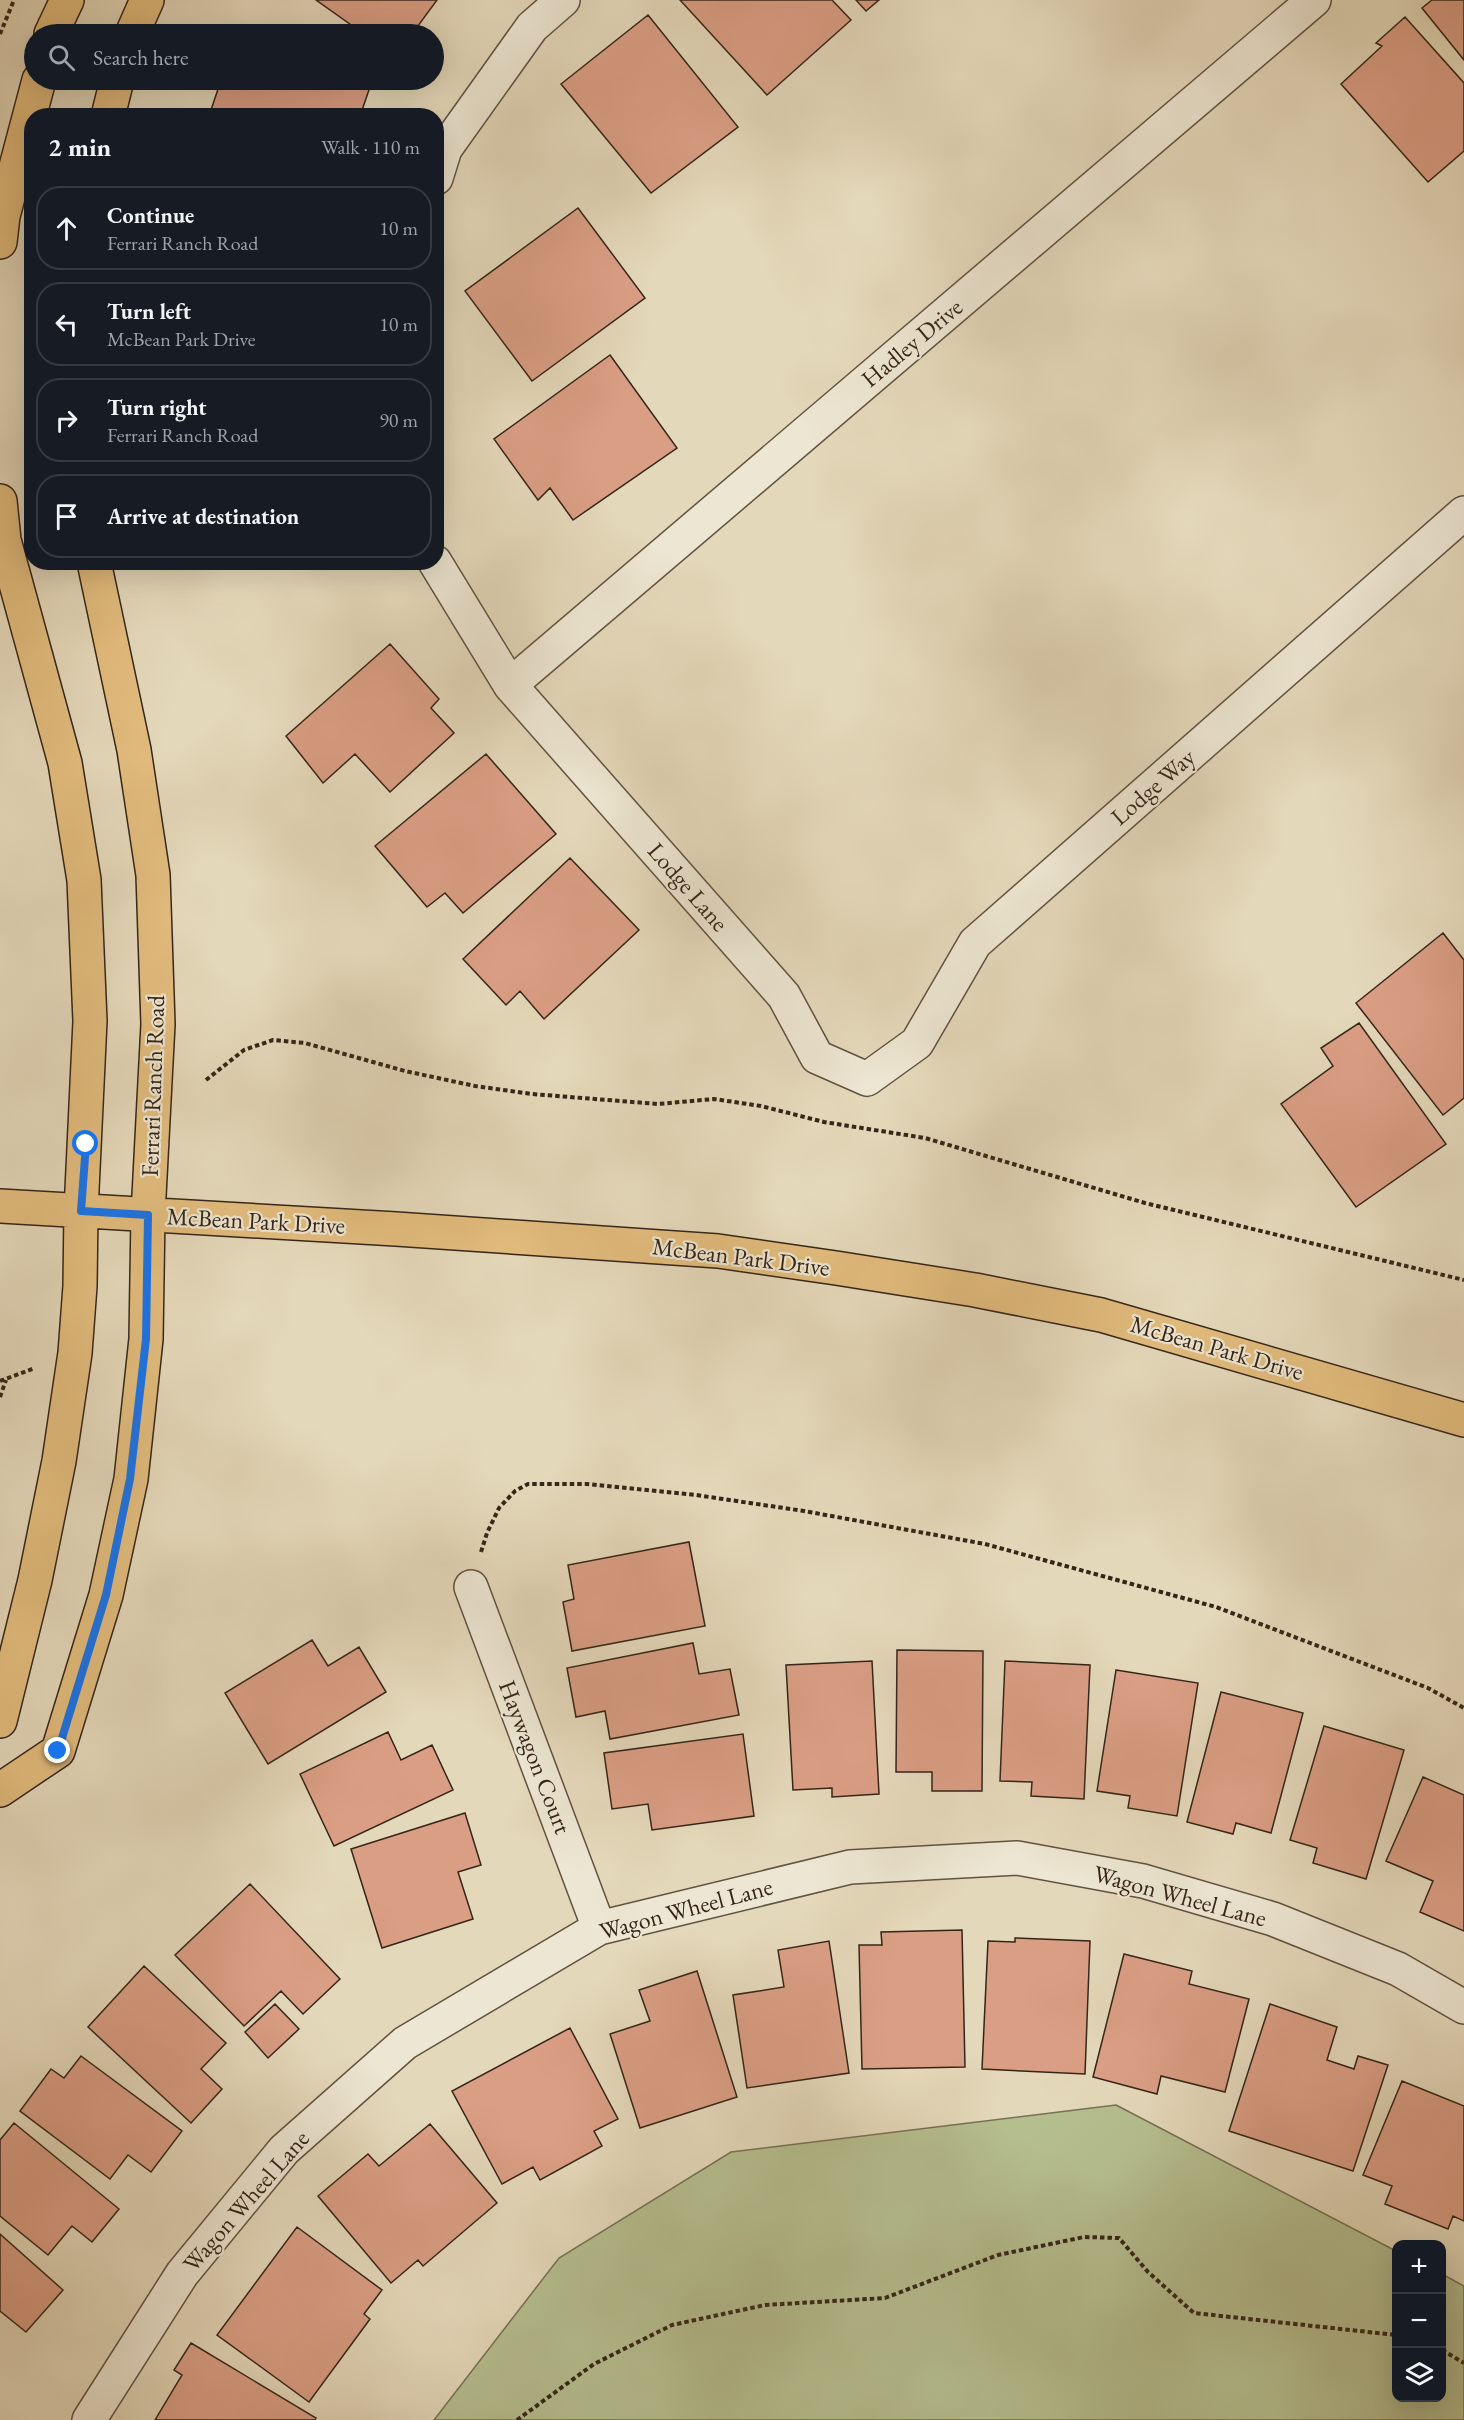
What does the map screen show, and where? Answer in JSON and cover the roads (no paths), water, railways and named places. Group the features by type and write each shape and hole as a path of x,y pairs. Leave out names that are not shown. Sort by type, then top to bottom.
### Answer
{"main road":[{"path":"56,24 67,0"},
{"path":"136,24 147,0"},
{"path":"32,108 36,90"},
{"path":"110,108 114,90"},
{"path":"0,242 3,216 24,137"},
{"path":"0,501 4,540 65,763 84,880 90,1021 81,1211 80,1286 75,1353 59,1461 35,1580 0,1720"},
{"name":"Ferrari Ranch Road","path":"0,1790 58,1751 106,1595 130,1479 144,1365 148,1215 158,1024 153,875 134,750 96,570"},
{"name":"McBean Park Drive","path":"0,1206 396,1229 718,1251 836,1268 975,1290 1101,1315 1464,1420"},
{"name":"Ferrari Ranch Road","path":"0,1785 0,1790"}],"street":[{"path":"444,152 532,27 563,0"},
{"name":"Hadley Drive","path":"510,685 1314,0"},
{"name":"Lodge Way","path":"867,1079 917,1043 975,943 1464,513"},
{"name":"Lodge Lane","path":"440,570 510,685 784,996 817,1057 867,1079"},
{"name":"Haywagon Court","path":"471,1587 599,1928"},
{"name":"Wagon Wheel Lane","path":"89,2420 182,2274 284,2150 405,2043 599,1928 850,1868 1017,1858 1143,1881 1273,1919 1398,1969 1464,2007"}]}
